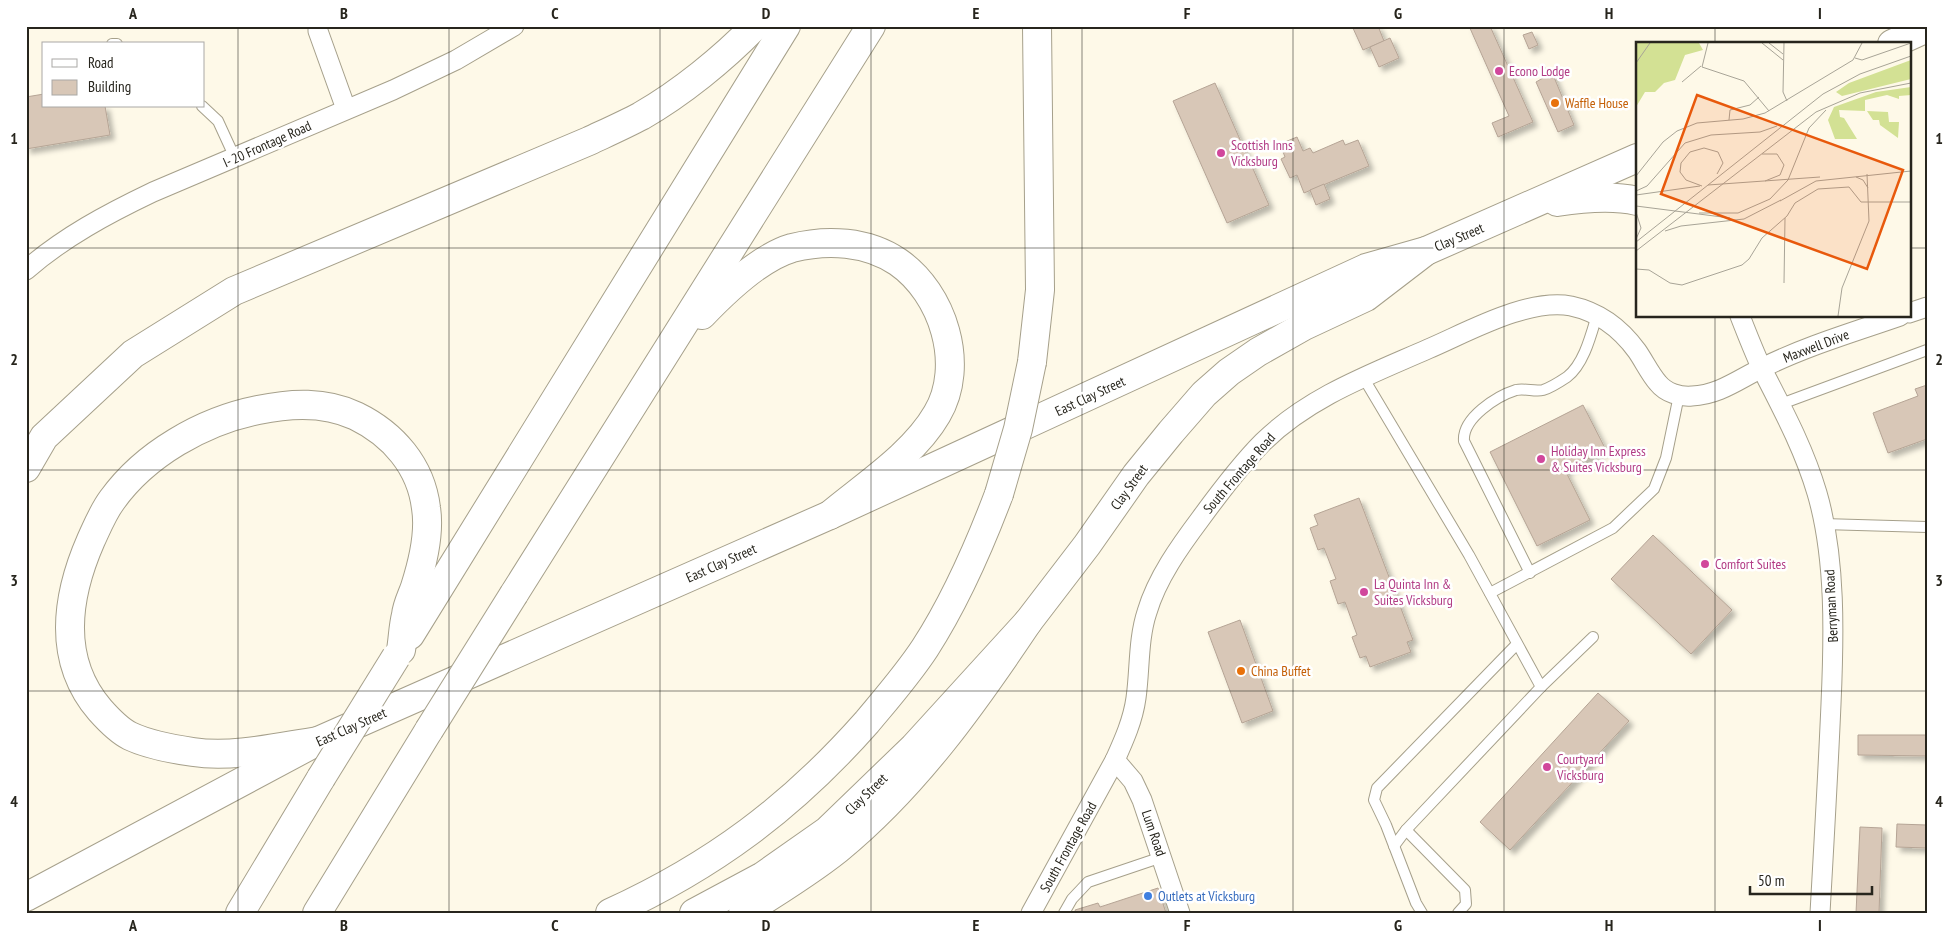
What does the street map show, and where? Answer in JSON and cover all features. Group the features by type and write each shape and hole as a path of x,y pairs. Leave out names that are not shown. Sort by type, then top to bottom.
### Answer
{"main road":[{"path":"26,468 44,437 133,354 234,291 589,141 642,116 699,76 740,42 755,26"},
{"path":"240,913 321,778 786,26"},
{"path":"316,913 871,26"},
{"path":"610,913 651,894 706,863 798,793 843,750 894,691 926,647 980,546 999,494 1018,429 1032,362 1040,290 1037,26"},
{"path":"1896,42 1927,28"},
{"name":"Clay Street","path":"694,913 763,876 827,832 914,746 1028,622 1087,545 1136,476 1204,394 1229,372 1258,352 1304,326 1366,297 1426,252 1636,158"},
{"path":"1531,206 1589,198 1636,201"},
{"path":"667,350 726,290 758,266 790,249 820,242 850,243 874,250 898,261 914,276 930,297 942,319 948,344 950,367 945,396 938,412 925,432 896,461 830,515"},
{"name":"East Clay Street","path":"26,897 318,741 830,515 1366,268 1426,252"},
{"path":"318,741 236,753 196,753 162,747 129,735 108,720 91,699 80,682 74,662 69,639 69,616 83,557 97,526 112,500 132,477 189,433 249,412 277,406 306,404 331,407 348,412 371,424 391,439 407,457 416,474 426,508 427,527 423,557 406,613 399,654"},
{"path":"743,913 774,894 838,849 886,804 930,757 978,695 1028,622"}],"street":[{"path":"318,26 318,31 346,109"},
{"name":"I- 20 Frontage Road","path":"26,270 80,230 116,210 153,192 394,90 456,60 514,26"},
{"name":"South Frontage Road","path":"1031,913 1115,760 1126,736 1136,700 1145,616 1171,561 1207,510 1262,443 1297,414 1363,377 1520,310 1556,305 1572,306 1597,315 1617,328 1659,384 1667,391 1679,396"},
{"path":"1910,313 1927,307"},
{"name":"Berryman Road","path":"1741,318 1762,368 1804,453 1818,495 1823,524 1832,598 1834,645 1828,792 1820,913"},
{"name":"Maxwell Drive","path":"1762,368 1813,346 1894,318"},
{"path":"1679,396 1692,396 1719,390 1762,368"},
{"name":"Lum Road","path":"1115,760 1133,781 1142,800 1180,913"}],"lane":[{"path":"204,108 218,121 234,158"},
{"path":"1530,573 1464,440 1464,433 1468,424 1488,403 1518,390 1543,390 1567,377 1575,369 1588,344 1597,315"},
{"path":"1781,404 1927,350"},
{"path":"1363,377 1469,555 1541,687"},
{"path":"1490,593 1613,528 1654,489 1666,458 1679,396"},
{"path":"1823,524 1927,528"},
{"path":"1394,846 1406,830 1541,687 1593,637"},
{"path":"1422,913 1374,800 1378,788 1517,644"},
{"path":"1406,830 1465,890 1466,904 1458,913"},
{"path":"1064,913 1072,899 1088,882 1162,857"}],"building":[{"path":"1352,26 1378,26 1384,41 1363,50"},
{"name":"Econo Lodge","path":"1469,26 1490,26 1533,122 1498,137 1492,123 1509,116"},
{"path":"1532,32 1538,45 1529,49 1523,35"},
{"path":"1390,38 1399,58 1379,67 1370,47"},
{"name":"Waffle House","path":"1546,68 1547,72 1551,70 1574,125 1558,132 1536,82 1543,78 1540,71"},
{"name":"Scottish Inns Vicksburg","path":"1215,83 1269,205 1227,223 1173,101"},
{"path":"42,94 42,108 105,108 110,135 26,149 26,97"},
{"path":"1297,137 1303,151 1310,148 1313,153 1343,140 1345,145 1358,140 1369,166 1304,193 1297,175 1290,178 1281,159 1285,157 1280,144"},
{"path":"1324,184 1330,199 1316,205 1310,190"},
{"path":"1927,385 1927,439 1888,453 1873,413 1918,396 1915,389"},
{"path":"1583,405 1606,450 1565,470 1590,520 1537,546 1490,452"},
{"name":"La Quinta Inn & Suites Vicksburg","path":"1359,498 1413,640 1407,642 1411,652 1370,667 1366,656 1360,658 1352,637 1357,635 1345,602 1338,604 1330,581 1336,579 1324,548 1318,550 1310,528 1318,525 1314,515"},
{"path":"1653,535 1732,610 1691,654 1611,579"},
{"name":"China Buffet","path":"1240,620 1273,711 1242,723 1208,632"},
{"path":"1598,693 1629,721 1510,850 1480,822"},
{"path":"1858,735 1927,735 1927,756 1858,755"},
{"path":"1897,824 1927,825 1927,848 1896,847"},
{"path":"1860,827 1882,828 1879,913 1856,913"},
{"name":"Outlets at Vicksburg","path":"1158,888 1166,913 1076,913 1075,910 1098,903 1100,907"}],"place":[{"name":"Econo Lodge","path":"1499,71"},
{"name":"Waffle House","path":"1555,103"},
{"name":"Scottish Inns Vicksburg","path":"1221,153"},
{"name":"Holiday Inn Express & Suites Vicksburg","path":"1541,459"},
{"name":"Comfort Suites","path":"1705,564"},
{"name":"La Quinta Inn & Suites Vicksburg","path":"1364,592"},
{"name":"China Buffet","path":"1241,671"},
{"name":"Courtyard Vicksburg","path":"1547,767"},
{"name":"Outlets at Vicksburg","path":"1148,896"}]}
